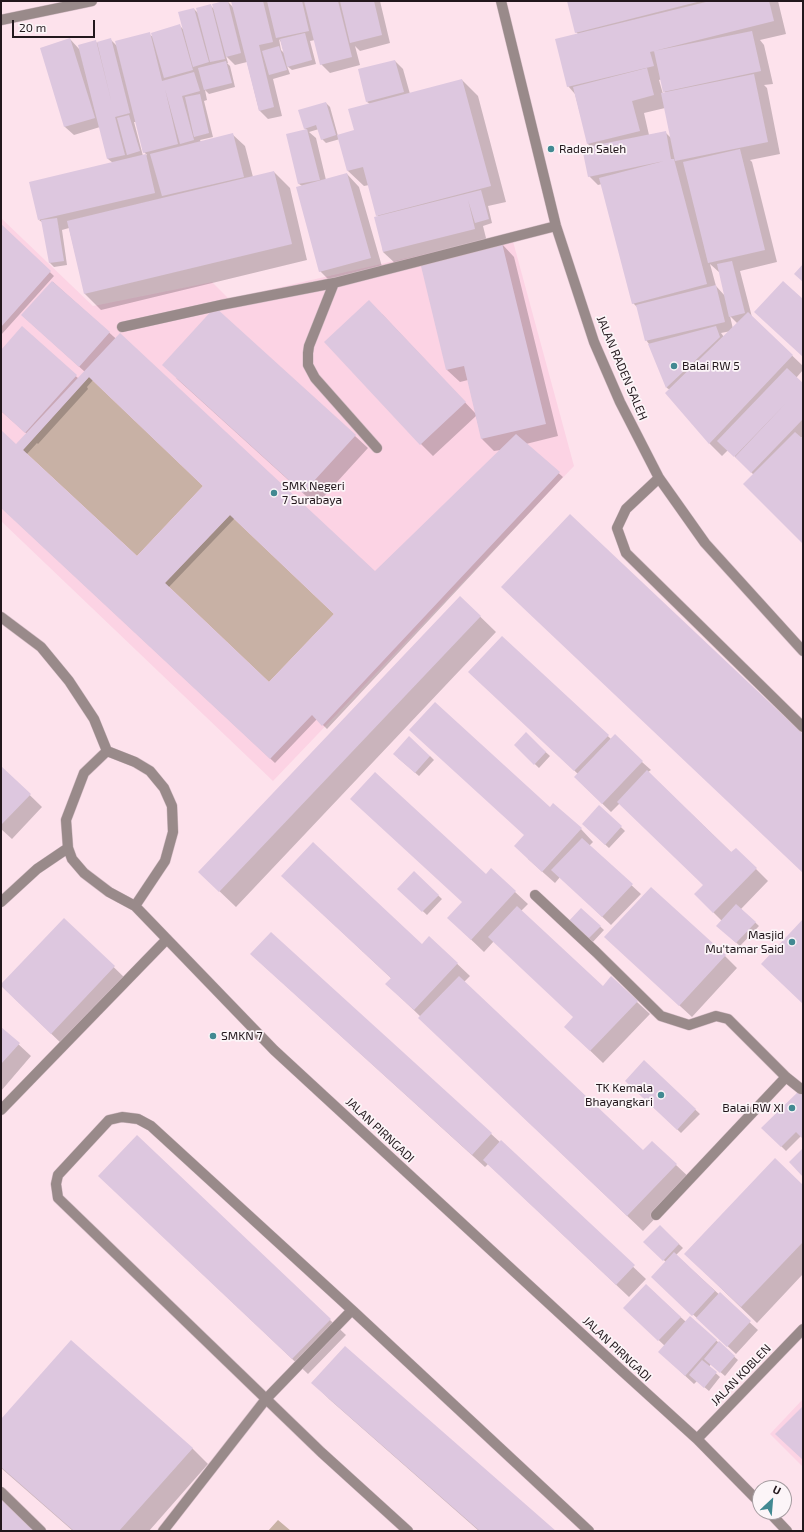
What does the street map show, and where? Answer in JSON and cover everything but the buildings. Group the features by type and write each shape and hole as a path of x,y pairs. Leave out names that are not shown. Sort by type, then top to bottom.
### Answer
{"street":[{"path":"1,20 92,1"},
{"name":"JALAN RADEN SALEH","path":"501,1 556,226 594,342 620,402 659,478 705,543 803,651"},
{"path":"122,327 221,305 334,283 556,226"},
{"path":"334,283 309,346 308,365 315,378 377,448"},
{"path":"659,478 626,509 618,528 626,553 803,727"},
{"path":"1,617 41,647 69,681 94,719 107,751 136,762 150,771 164,788 172,806 174,832 165,861 135,906"},
{"name":"JALAN PIRNGADI","path":"107,751 84,773 66,820 68,848 72,859 84,873 109,892 135,906 280,1056 697,1439 752,1495"},
{"path":"1,902 37,869 68,848"},
{"path":"535,895 661,1016 689,1025 716,1016 728,1019 786,1077 801,1089"},
{"path":"1,1110 166,938"},
{"path":"656,1215 786,1077"},
{"path":"408,1531 266,1399 58,1198 56,1184 58,1175 109,1120 122,1117 138,1119 150,1126 352,1310 589,1531"},
{"path":"163,1531 266,1399 352,1310"},
{"name":"JALAN KOBLEN","path":"697,1439 803,1329"},
{"path":"1,1492 41,1531"},
{"path":"776,1520 787,1531"}],"shaded area":[{"name":"SMK Negeri 7 Surabaya","path":"1,218 93,306 212,282 229,299 511,234 574,466 273,781 1,521"},
{"path":"89,377 203,486 137,556 23,450"},
{"path":"230,515 334,614 269,682 165,583"},
{"path":"803,1399 803,1467 770,1434"},
{"path":"278,1520 291,1531 268,1531"}],"place":[{"name":"Raden Saleh","path":"551,149"},
{"name":"Balai RW 5","path":"674,366"},
{"name":"SMK Negeri 7 Surabaya","path":"274,493"},
{"name":"Masjid Mu'tamar Said","path":"792,942"},
{"name":"SMKN 7","path":"213,1036"},
{"name":"TK Kemala Bhayangkari","path":"661,1095"},
{"name":"Balai RW XI","path":"792,1108"}]}
